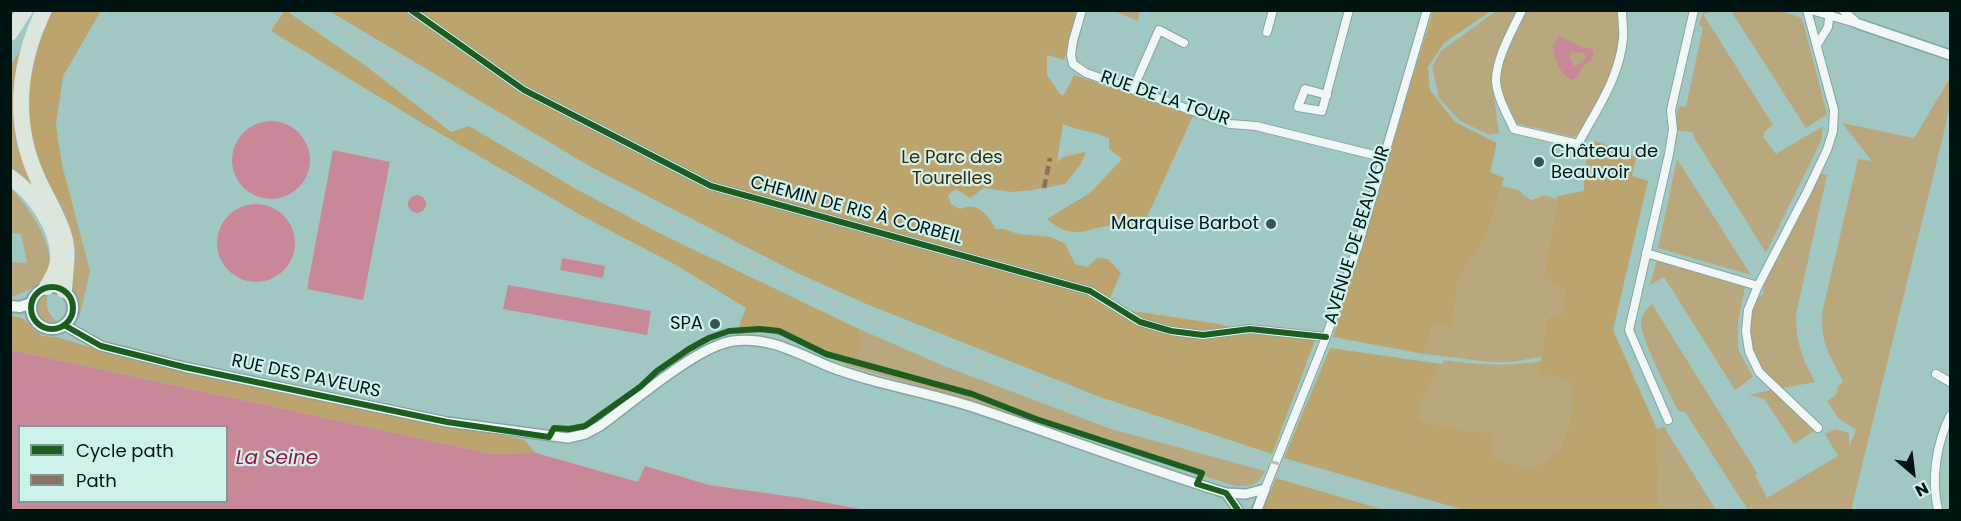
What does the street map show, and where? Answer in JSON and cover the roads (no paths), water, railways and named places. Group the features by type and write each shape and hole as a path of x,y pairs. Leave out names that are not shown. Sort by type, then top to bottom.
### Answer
{"highway":[{"path":"10,33 25,10"},
{"path":"44,10 25,63 20,87 20,112 31,163 65,240 64,290"},
{"path":"10,177 30,194 47,221 56,241 58,262 47,287"}],"main road":[{"path":"47,287 64,290 70,296 73,304 69,320 57,328 40,326 31,311 31,303 35,296 47,287"},
{"path":"10,306 20,307 31,303"}],"street":[{"name":"CHEMIN DE RIS À CORBEIL","path":"411,10 524,90 711,186 1090,291 1140,322 1171,332 1203,335 1250,329 1326,337"},
{"name":"RUE DE LA TOUR","path":"1082,10 1071,56 1073,64 1086,73 1230,124 1257,126 1382,157"},
{"path":"1267,32 1273,10"},
{"path":"1327,95 1348,10"},
{"name":"AVENUE DE BEAUVOIR","path":"1265,489 1326,337 1358,246 1382,157 1427,10"},
{"path":"1522,10 1500,60 1496,81 1502,103 1514,129 1578,144 1603,102 1612,80 1623,39 1622,10"},
{"path":"1668,420 1629,330 1673,130 1671,110 1694,10"},
{"path":"1818,428 1759,372 1749,351 1746,332 1748,310 1758,286 1807,192 1827,150 1833,131 1834,110 1809,10 1830,14 1950,55"},
{"path":"1843,10 1859,24"},
{"path":"1816,45 1828,27 1830,14"},
{"path":"1133,89 1159,30 1184,43"},
{"path":"1646,253 1758,286"},
{"name":"RUE DES PAVEURS","path":"64,325 101,346 184,367 447,422 568,438 585,434 600,426 693,357 711,348 731,341 774,342 830,367 984,410 1226,493"},
{"path":"1936,374 1950,382"},
{"path":"1938,510 1935,485 1936,466 1949,421"},
{"path":"1226,493 1246,494 1265,489"},
{"path":"1257,510 1265,489"},
{"path":"1226,493 1238,510"}],"water":[{"path":"1560,37 1578,46 1591,48 1594,52 1592,59 1575,79 1571,80 1558,64 1553,44","holes":["1584,53 1586,58 1574,66 1569,57 1570,54"]},
{"path":"271,121 286,124 303,138 310,160 307,175 293,192 271,199 256,196 239,182 232,160 235,145 249,128"},
{"path":"333,150 390,162 363,300 307,289"},
{"path":"417,195 423,198 426,204 423,210 417,213 411,210 408,204 411,198"},
{"path":"256,204 271,207 288,221 295,243 292,258 278,275 256,282 241,279 224,265 217,243 220,228 234,211"},
{"path":"562,258 605,266 603,278 560,270"},
{"path":"508,285 651,311 647,335 503,309"},
{"name":"La Seine","path":"11,350 492,454 536,453 638,482 645,466 709,485 865,510 11,510"}],"railway":[{"path":"310,10 502,126 665,218 830,301 1013,377 1196,440 1440,510"},
{"path":"354,46 457,124"}],"place":[{"name":"Château de Beauvoir","path":"1539,162"},
{"name":"Marquise Barbot","path":"1271,224"},
{"name":"SPA","path":"715,324"}],"park label":[{"name":"Le Parc des Tourelles","path":"952,168"}]}
